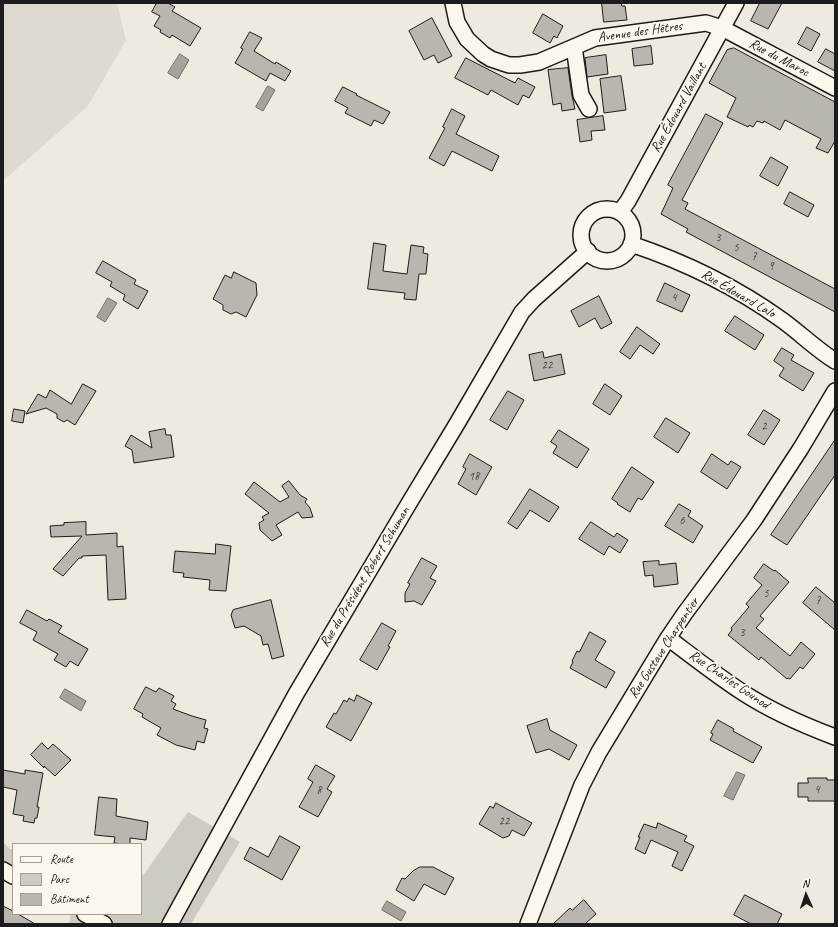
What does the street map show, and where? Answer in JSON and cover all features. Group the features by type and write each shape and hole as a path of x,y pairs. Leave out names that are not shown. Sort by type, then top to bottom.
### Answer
{"street":[{"name":"Avenue des Hêtres","path":"453,3 456,22 466,40 482,54 500,63 520,65 532,64 546,60 588,41 603,37 701,23 722,28"},
{"name":"Rue Édouard Vaillant","path":"620,212 628,201 736,3"},
{"name":"Rue du Maroc","path":"722,28 835,88"},
{"path":"574,47 581,95 589,110"},
{"path":"613,209 620,212 627,218 632,226 632,244 622,256 612,260 600,260 593,256 583,245 581,237 583,225 587,218 597,211 613,209"},
{"name":"Rue Édouard Lalo","path":"632,244 686,265 722,283 776,316 835,362"},
{"name":"Rue du Président Robert Schuman","path":"170,924 296,694 522,312 534,299 588,251"},
{"name":"Rue Gustave Charpentier","path":"528,924 587,775 646,672 685,613 754,520 801,448 835,391"},
{"name":"Rue Charles Gounod","path":"668,638 730,684 752,698 796,722 835,737"},
{"path":"3,870 12,875"},
{"path":"87,915 104,924"}],"shaded area":[{"path":"3,3 117,3 126,40 88,106 3,181"},
{"path":"180,54 189,60 178,79 168,73"},
{"path":"268,86 275,90 263,111 256,107"},
{"path":"108,298 117,303 105,322 97,317"},
{"path":"65,689 86,701 81,711 60,698"},
{"path":"737,772 745,775 733,800 724,796"},
{"path":"387,901 406,912 401,921 382,910"}],"green space":[{"path":"188,812 240,842 191,924 69,924 71,915 142,915 142,875"},
{"path":"3,842 10,849 12,849 12,865 3,860"}],"building":[{"path":"157,3 168,3 175,7 172,11 201,28 190,46 172,35 170,38 154,26 160,16 152,12"},
{"path":"602,3 621,3 622,6 625,6 627,20 604,22"},
{"path":"760,3 782,3 768,29 751,21"},
{"path":"543,14 563,26 557,38 554,36 550,43 533,33"},
{"path":"432,18 452,56 438,63 434,55 424,60 409,31"},
{"path":"807,27 820,34 811,51 798,44"},
{"path":"250,32 262,38 254,51 275,64 276,62 291,71 285,81 270,73 266,81 235,63"},
{"path":"651,46 653,64 634,66 632,49"},
{"path":"734,48 835,102 835,141 828,153 816,148 821,139 785,120 780,130 764,121 763,123 757,121 753,127 749,125 748,127 727,117 736,98 709,83 727,50"},
{"path":"826,49 835,54 835,71 818,62"},
{"path":"606,55 608,74 587,77 585,58"},
{"path":"466,58 515,83 518,78 535,87 529,98 523,95 518,105 491,90 488,95 455,78"},
{"path":"568,68 575,109 562,111 561,103 553,105 548,70"},
{"path":"621,76 626,110 604,113 600,79"},
{"path":"343,87 390,112 383,124 374,120 371,126 345,113 348,108 335,101"},
{"path":"452,109 465,116 456,134 499,156 492,171 452,151 444,166 429,158 445,128 443,127"},
{"path":"706,114 723,123 682,200 688,203 685,209 835,289 835,312 686,232 688,229 661,214 673,188 668,185"},
{"path":"603,116 605,130 591,131 592,140 580,142 577,120"},
{"path":"771,157 788,167 778,186 760,176"},
{"path":"790,192 814,205 808,217 784,204"},
{"path":"374,243 386,245 383,271 407,274 411,245 424,247 423,253 428,254 426,274 419,274 416,300 404,299 405,293 368,289"},
{"path":"103,261 136,280 134,284 148,291 138,309 123,300 125,295 110,286 112,282 96,273"},
{"path":"234,272 256,283 257,295 246,317 236,312 231,314 223,310 223,305 213,299 225,275 231,278"},
{"path":"665,283 690,295 682,312 657,301"},
{"path":"599,296 612,323 601,329 595,318 579,327 571,311"},
{"path":"735,316 764,335 755,350 725,331"},
{"path":"637,327 660,344 653,354 640,345 630,359 620,352"},
{"path":"782,348 794,355 791,360 814,373 803,391 779,376 784,368 774,361"},
{"path":"543,352 544,358 561,354 565,374 534,381 529,355"},
{"path":"83,384 96,391 75,425 67,420 64,422 57,418 57,414 46,408 26,414 38,394 46,398 50,390 71,404"},
{"path":"605,384 622,396 610,415 593,404"},
{"path":"508,391 524,400 507,430 490,420"},
{"path":"14,409 25,411 23,423 12,421"},
{"path":"764,410 780,420 764,445 748,435"},
{"path":"666,418 690,433 678,453 654,437"},
{"path":"165,429 166,435 171,435 174,457 134,463 132,450 125,446 131,435 152,448 149,432"},
{"path":"559,430 589,449 577,468 553,453 557,446 551,442"},
{"path":"835,440 835,475 787,545 771,535"},
{"path":"470,454 492,467 476,495 458,484 466,469 463,467"},
{"path":"712,454 728,465 731,461 741,467 727,489 701,472"},
{"path":"632,467 654,482 642,500 638,498 630,512 612,499"},
{"path":"289,481 300,495 307,499 305,502 310,508 313,517 302,518 298,512 276,525 282,535 272,541 260,530 259,523 264,520 262,517 269,513 245,494 254,482 280,502 289,497 282,486"},
{"path":"530,489 559,507 549,522 530,510 517,529 508,523"},
{"path":"679,504 691,511 688,516 703,526 693,543 665,526"},
{"path":"86,522 86,535 117,533 117,547 123,546 126,599 108,600 106,555 82,556 82,558 79,558 63,576 53,569 82,536 51,537 50,526 64,525 64,523"},
{"path":"591,522 614,537 617,533 628,540 620,553 609,546 604,555 579,539"},
{"path":"216,544 231,546 226,591 209,590 210,580 183,577 184,573 173,572 175,551 215,554"},
{"path":"422,558 437,566 430,578 436,581 422,605 414,601 405,602 405,593 410,584 408,583"},
{"path":"659,561 659,565 676,563 678,584 654,587 653,575 645,576 643,562"},
{"path":"764,564 774,571 775,570 789,582 760,616 764,619 756,628 790,656 801,642 815,654 803,669 800,667 790,679 787,679 761,657 759,660 728,635 732,630 731,628 749,607 746,604 762,585 754,578"},
{"path":"816,587 835,603 835,630 803,603"},
{"path":"271,600 284,656 272,659 268,644 263,645 261,636 244,626 235,628 231,615 233,610"},
{"path":"27,610 47,621 49,619 62,626 58,632 88,649 78,666 70,661 66,667 54,660 58,654 33,640 37,632 20,623"},
{"path":"382,623 396,631 388,646 390,647 377,670 360,660"},
{"path":"590,632 606,641 595,660 615,672 606,688 570,668 577,651 579,652"},
{"path":"146,687 156,692 159,688 174,696 171,701 176,704 173,709 206,720 204,728 208,729 204,743 197,741 195,750 176,745 157,735 161,728 142,717 143,714 134,709"},
{"path":"357,695 372,703 351,741 326,727 344,700 347,702 349,698 354,701"},
{"path":"547,719 550,730 577,745 569,760 549,749 536,753 527,726"},
{"path":"718,720 734,729 733,731 762,747 753,763 710,740 713,734 711,733"},
{"path":"42,743 48,749 53,744 71,760 55,776 44,766 44,768 31,755"},
{"path":"316,765 335,776 327,789 332,792 318,817 299,807 313,782 308,779"},
{"path":"3,770 25,774 25,770 43,773 37,807 39,807 37,818 35,818 34,823 23,821 24,816 13,814 17,790 3,787"},
{"path":"808,778 827,778 827,780 835,780 835,801 808,801 808,797 798,797 798,783 808,783"},
{"path":"99,797 117,799 116,816 148,822 146,840 130,838 130,843 114,843 115,837 95,835"},
{"path":"496,803 532,823 524,836 512,830 509,836 503,838 479,824 490,806 493,808"},
{"path":"658,823 687,836 684,841 694,846 682,871 672,866 678,852 651,840 645,854 635,849 640,837 638,837 644,824 656,828"},
{"path":"280,836 300,847 282,880 244,859 250,847 268,857"},
{"path":"420,867 433,867 454,878 445,895 424,884 414,901 396,890 402,878 405,879 413,871"},
{"path":"745,895 782,914 777,924 751,924 734,915"},
{"path":"584,900 596,914 585,924 553,924 570,908 572,910"},
{"path":"3,906 12,910 12,915 20,915 35,924 3,924"}]}
